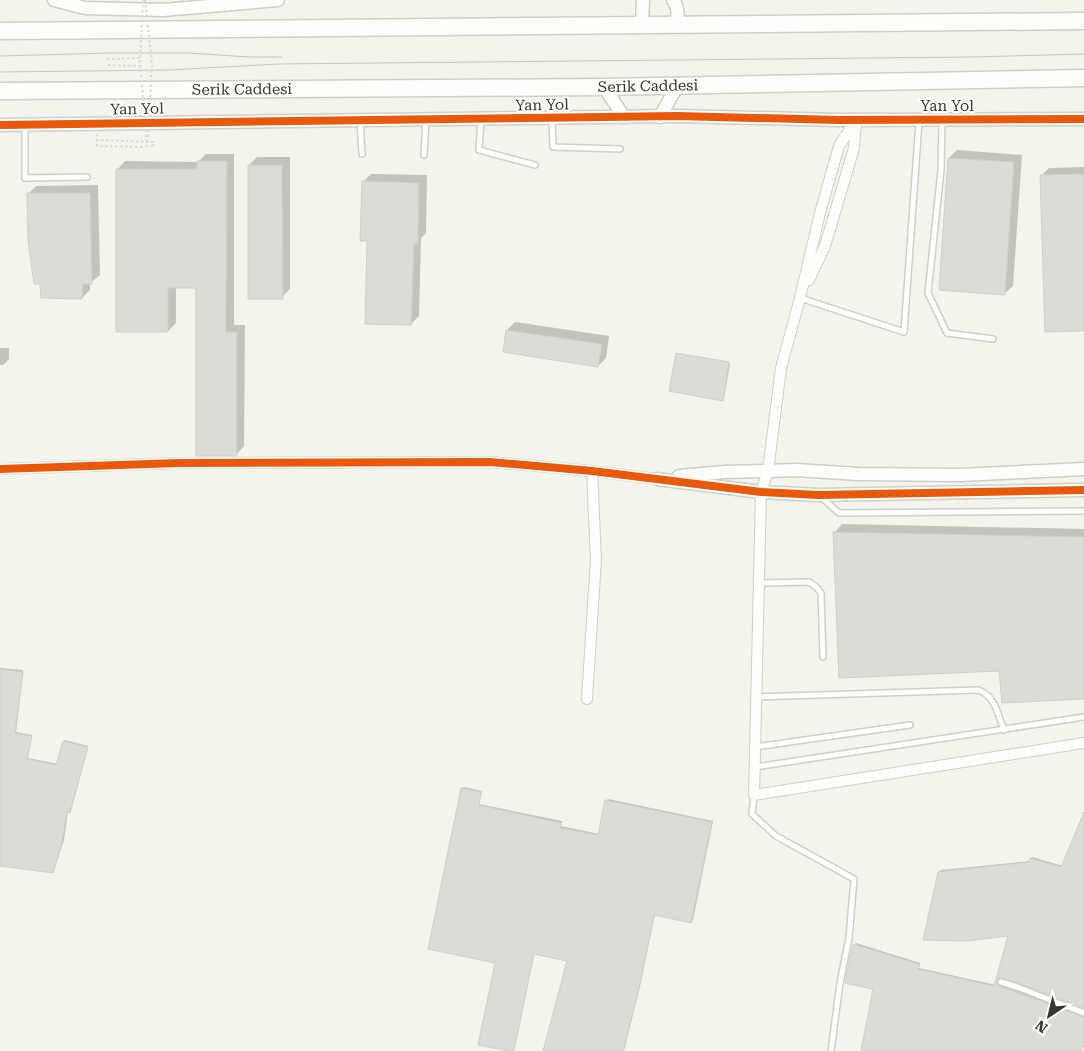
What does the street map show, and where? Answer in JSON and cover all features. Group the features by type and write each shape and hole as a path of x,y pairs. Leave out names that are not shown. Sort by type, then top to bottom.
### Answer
{"highway":[{"path":"0,31 1084,21"},
{"name":"Serik Caddesi","path":"0,91 604,87 1084,78"}],"street":[{"path":"54,0 86,8 163,10 278,0"},
{"path":"642,25 643,0"},
{"path":"673,0 678,12 676,24"},
{"path":"660,117 677,86"},
{"path":"604,87 624,117"},
{"name":"Yan Yol","path":"0,124 624,117 856,120 1084,119"},
{"path":"856,120 840,146 820,213 781,368 768,471 761,492 754,795 1084,743"},
{"path":"0,469 180,464 490,462 592,471 761,492 818,495 1084,490"},
{"path":"657,479 725,472 796,470 858,474 960,475 1084,469"},
{"path":"587,699 596,560 592,471"}],"lane":[{"path":"552,118 553,147 620,149"},
{"path":"481,119 479,150 535,165"},
{"path":"360,120 362,154"},
{"path":"424,155 426,120"},
{"path":"800,298 904,332 919,120"},
{"path":"942,120 941,170 928,293 947,333 993,339"},
{"path":"25,124 25,178 88,178"},
{"path":"818,495 839,513 1084,511"},
{"path":"759,583 809,582 819,589 821,593 824,657"},
{"path":"756,697 978,690 986,693 992,700 1004,730"},
{"path":"755,767 1084,717"},
{"path":"755,747 910,725"},
{"path":"754,795 752,814 776,836 854,879 848,938 831,1051"},
{"path":"1001,982 1084,1013"}],"path":[{"path":"144,0 141,66 147,146"},
{"path":"144,0 152,65 147,146"},
{"path":"107,59 141,58"},
{"path":"108,66 141,66"},
{"path":"96,140 154,142 154,146 97,146 96,140 98,123"}],"building":[{"path":"948,158 1014,162 1005,295 939,290"},
{"path":"197,161 227,161 226,332 237,332 237,456 196,456 196,288 168,288 168,332 116,332 116,169 197,169"},
{"path":"248,165 282,165 283,299 248,299"},
{"path":"1084,174 1084,331 1045,332 1040,175"},
{"path":"362,181 419,183 418,243 414,244 411,325 365,324 367,241 360,241"},
{"path":"27,193 90,193 92,284 83,284 82,299 41,298 40,284 34,284 28,241"},
{"path":"506,330 602,344 598,367 503,352"},
{"path":"676,353 729,362 723,401 669,391"},
{"path":"833,532 1084,537 1084,699 1002,703 999,671 839,678"},
{"path":"0,669 23,672 15,733 32,736 27,759 56,765 63,741 88,747 70,813 67,812 62,842 53,873 0,866"},
{"path":"461,788 481,792 479,805 561,823 560,828 598,835 605,800 712,822 691,923 654,915 639,989 623,1051 543,1051 567,961 534,954 514,1051 478,1045 495,963 428,949"},
{"path":"1084,812 1084,1008 1019,983 1002,978 998,978 997,982 1000,986 1084,1017 1084,1045 1081,1051 861,1051 873,989 845,983 853,944 919,964 918,969 994,986 1008,936 967,941 923,940 938,872 1029,862 1030,858 1061,867"}],"tram line":[{"path":"0,56 189,53 282,57"},
{"path":"0,72 169,70 278,64 972,57 1084,54"}],"cycle path":[{"path":"0,125 677,116 838,120 1084,119"},
{"path":"0,469 179,463 490,462 592,471 761,492 818,495 1084,490"}]}
